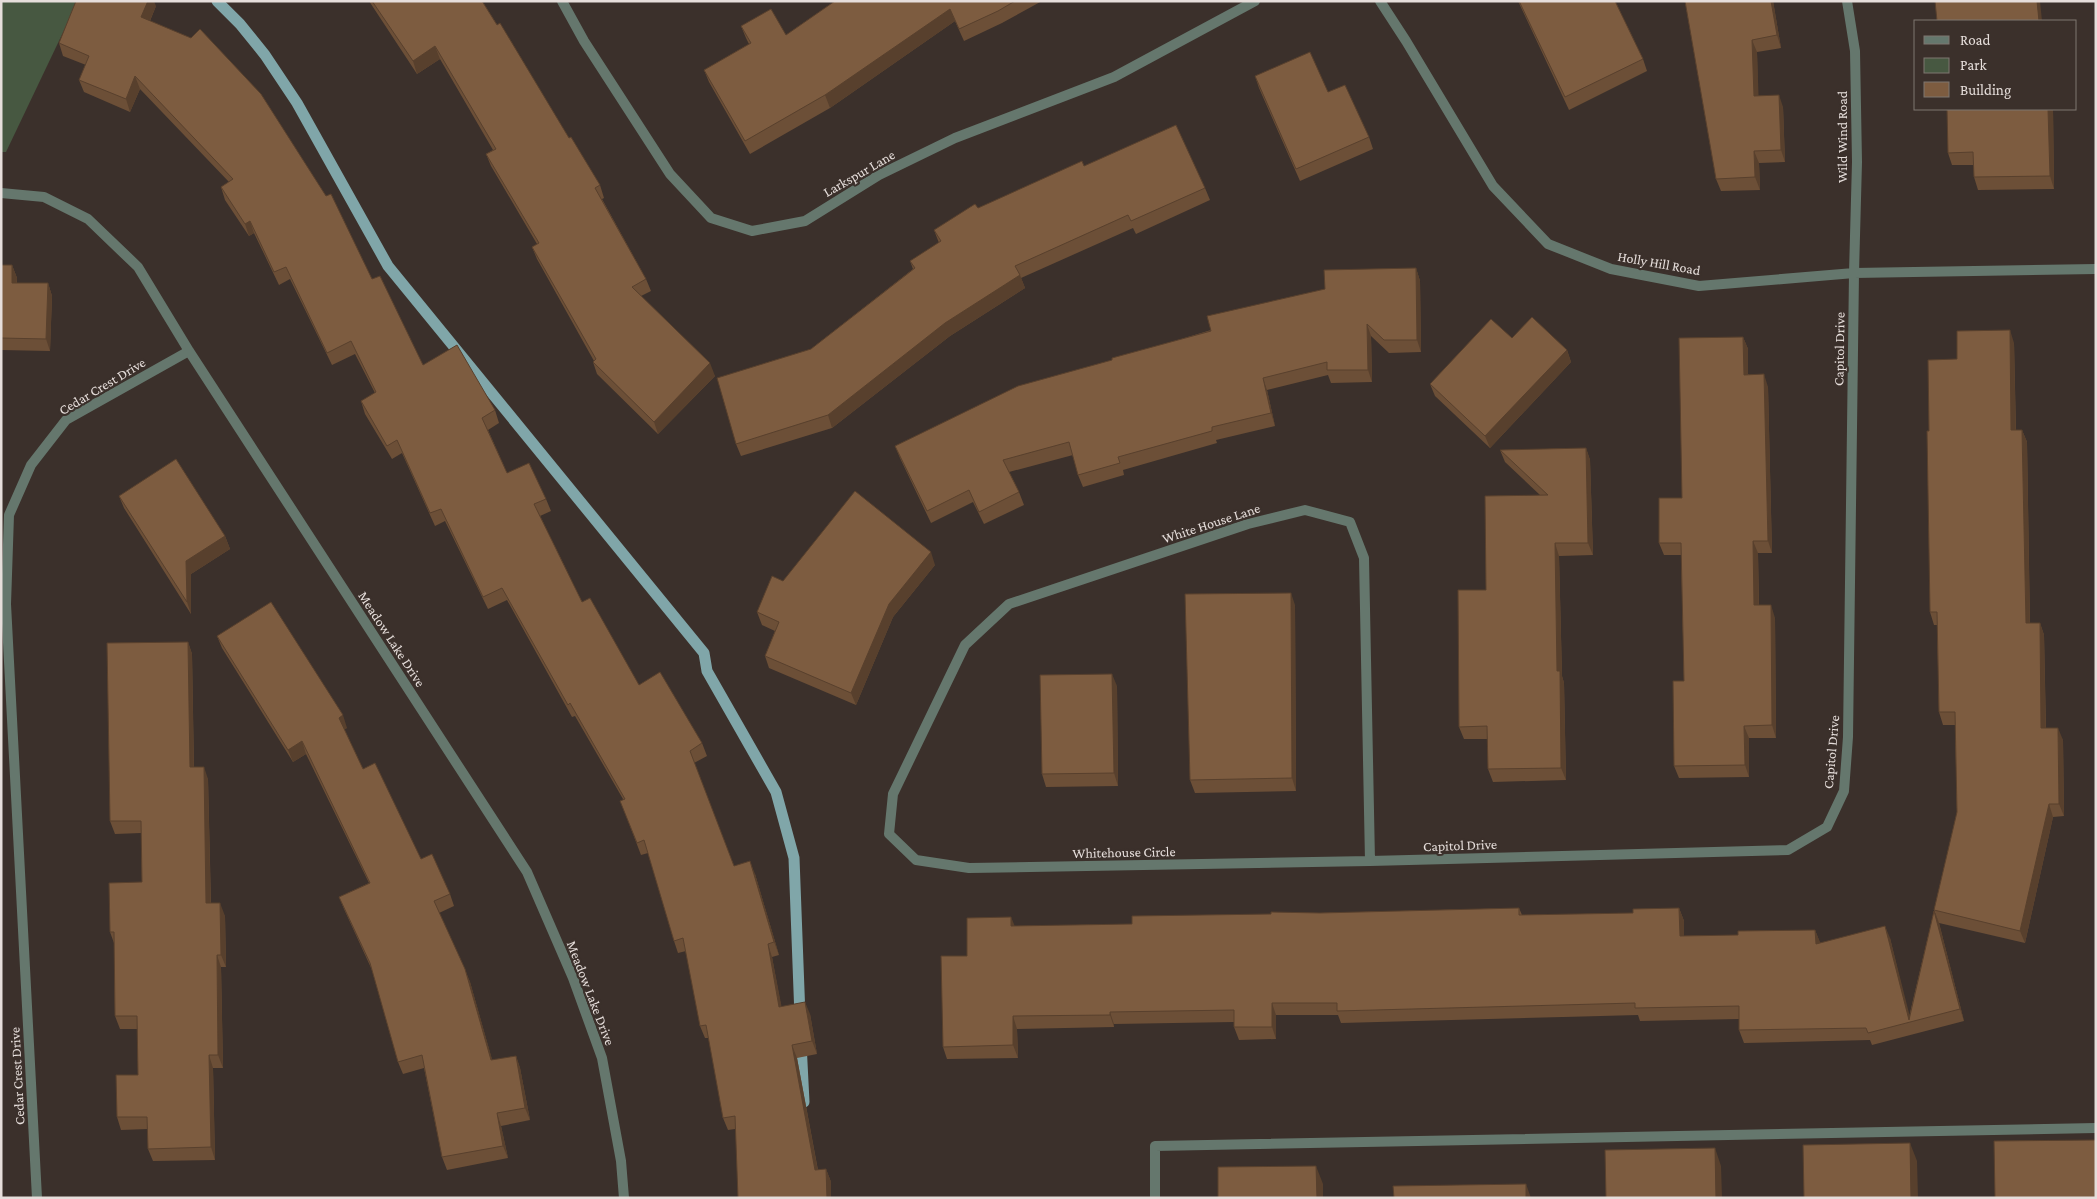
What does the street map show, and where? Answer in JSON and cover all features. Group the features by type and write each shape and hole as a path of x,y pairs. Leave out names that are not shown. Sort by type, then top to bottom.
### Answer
{"street":[{"name":"Larkspur Lane","path":"562,1 584,42 670,174 711,218 752,231 805,221 888,171 955,138 1114,77 1255,1"},
{"name":"Holly Hill Road","path":"1380,1 1493,186 1548,244 1610,269 1700,286 1854,273 2096,269"},
{"name":"Wild Wind Road","path":"1847,1 1855,50 1857,162 1854,273"},
{"name":"Meadow Lake Drive","path":"1,193 44,197 88,219 138,267 189,351 527,872 573,978 602,1058 621,1161 624,1198"},
{"name":"Capitol Drive","path":"1370,861 1788,850 1827,827 1844,791 1848,737 1854,273"},
{"name":"Cedar Crest Drive","path":"37,1198 6,604 9,515 31,465 66,420 189,351"},
{"name":"White House Lane","path":"889,834 893,794 966,645 1009,604 1248,524 1306,510 1350,522 1364,558 1370,861"},
{"name":"Whitehouse Circle","path":"889,834 916,860 969,868 1370,861"},
{"path":"1156,1198 1155,1146 2096,1128"}],"green space":[{"path":"1,1 78,1 6,152 1,152"}],"building":[{"path":"76,1 148,1 141,17 191,38 200,29 261,94 326,196 331,194 372,279 380,276 423,365 457,345 495,410 482,418 507,473 529,463 546,499 534,504 582,602 590,598 639,685 660,672 702,743 690,751 734,866 750,861 774,942 768,944 779,1007 805,1002 812,1041 792,1045 815,1170 826,1169 827,1198 738,1198 735,1116 723,1118 706,1025 700,1026 683,938 674,941 644,840 637,843 620,801 625,799 570,703 568,705 502,588 483,597 441,509 430,513 397,440 387,446 361,401 376,392 351,341 327,353 286,267 274,272 250,221 245,224 221,187 233,179 135,76 126,99 79,80 89,56 59,43"},
{"path":"372,1 482,1 497,25 500,23 569,138 571,137 600,185 595,188 646,279 632,287 710,363 654,422 593,362 596,359 532,247 539,243 486,154 496,149 435,46 413,61"},
{"path":"835,1 1015,1 959,29 950,9 825,95 745,141 704,70 751,43 741,26 771,9 786,35"},
{"path":"1519,1 1615,1 1643,59 1565,97"},
{"path":"1685,1 1771,1 1777,35 1752,40 1754,96 1779,95 1781,150 1754,151 1755,177 1716,179"},
{"path":"1935,1 2037,1 2039,20 1937,20"},
{"path":"1310,52 1328,92 1345,85 1369,137 1296,169 1255,76"},
{"path":"1947,110 2048,110 2050,176 1974,177 1973,152 1948,153"},
{"path":"1176,125 1205,188 1131,221 1128,215 1015,266 1020,275 945,323 828,415 736,444 717,378 811,349 915,268 910,261 941,241 934,230 975,204 978,208 1082,161 1084,166"},
{"path":"1,265 12,265 12,283 48,283 46,339 1,338"},
{"path":"1416,268 1417,340 1384,340 1367,324 1368,370 1327,370 1327,362 1263,378 1271,413 1212,427 1212,431 1118,457 1120,463 1078,475 1069,442 1003,460 1019,492 979,512 969,490 927,511 895,446 1018,386 1211,331 1207,316 1325,289 1324,270"},
{"path":"1532,317 1567,350 1485,436 1430,384 1491,319 1512,338"},
{"path":"2010,330 2011,430 2022,430 2026,623 2040,623 2041,728 2058,728 2059,804 2049,804 2020,931 1934,910 1957,812 1955,712 1939,712 1937,612 1930,612 1927,431 1929,431 1928,360 1957,359 1957,331"},
{"path":"1743,337 1744,375 1764,374 1768,541 1753,541 1754,605 1771,605 1772,725 1744,726 1745,765 1674,766 1673,681 1684,681 1681,543 1659,543 1659,498 1682,498 1679,338"},
{"path":"1586,448 1588,543 1555,543 1557,671 1560,671 1561,768 1488,769 1487,726 1459,727 1458,590 1486,590 1485,496 1548,495 1500,450"},
{"path":"176,459 225,536 186,561 187,602 119,496"},
{"path":"855,491 931,552 889,604 851,693 765,656 779,622 757,612 772,576 783,581"},
{"path":"1291,593 1292,778 1190,780 1185,594"},
{"path":"271,602 343,715 339,718 363,769 375,763 421,859 432,854 450,894 434,901 465,969 491,1060 516,1056 525,1108 497,1113 503,1146 442,1157 422,1055 398,1062 370,963 339,897 370,883 302,741 288,750 217,636"},
{"path":"188,642 190,767 204,767 206,903 220,903 221,955 217,955 218,1055 209,1055 211,1147 148,1149 147,1117 117,1117 116,1075 138,1075 137,1016 115,1016 114,932 110,932 109,883 142,882 141,821 110,821 107,643"},
{"path":"1112,674 1114,773 1042,774 1040,675"},
{"path":"1519,908 1519,915 1633,913 1633,909 1679,908 1680,936 1738,935 1738,931 1815,930 1816,944 1885,926 1909,1020 1934,911 1960,1009 1868,1033 1866,1028 1739,1030 1739,1006 1635,1008 1635,1003 1337,1011 1337,1003 1272,1003 1272,1027 1234,1027 1234,1010 1110,1012 1110,1015 1013,1016 1013,1045 943,1047 941,956 967,956 967,918 1011,917 1011,926 1132,924 1132,916"},
{"path":"2096,1140 2096,1198 1995,1198 1994,1141"},
{"path":"1910,1143 1911,1198 1804,1198 1803,1145"},
{"path":"1715,1148 1716,1198 1606,1198 1605,1150"},
{"path":"1316,1166 1317,1198 1218,1198 1218,1167"},
{"path":"1526,1184 1526,1198 1394,1198 1393,1186"}],"waterway":[{"path":"217,1 240,24 265,55 297,103 388,266 704,653 707,671 776,792 794,858 800,1017"},
{"path":"801,1043 804,1102"}]}
